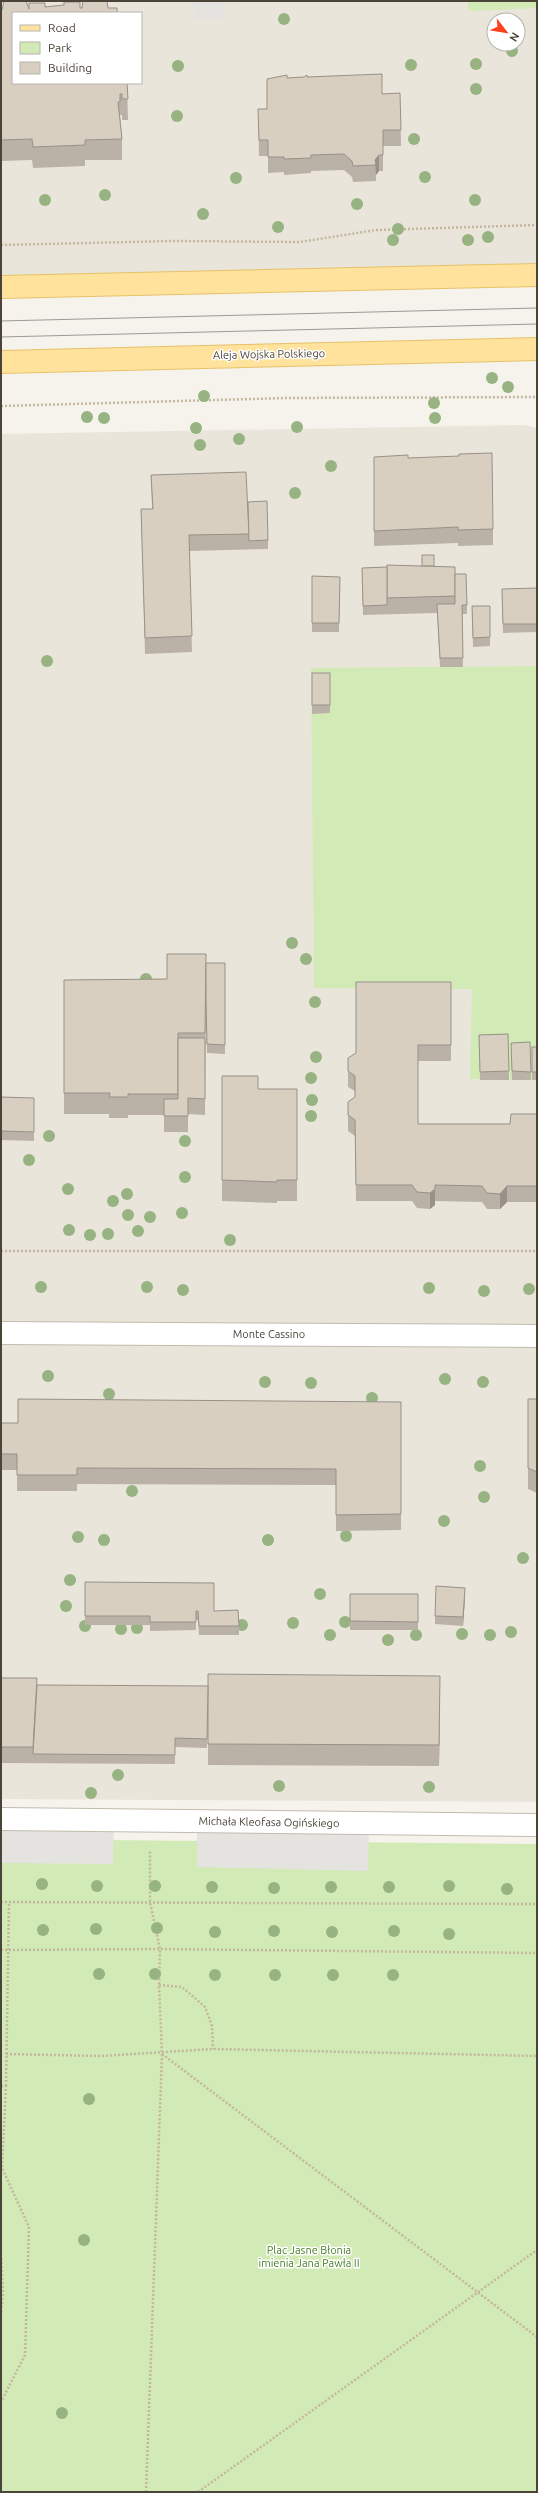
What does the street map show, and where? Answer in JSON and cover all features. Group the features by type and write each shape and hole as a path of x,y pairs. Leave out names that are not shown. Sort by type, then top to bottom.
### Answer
{"main road":[{"path":"1,288 537,275"},
{"name":"Aleja Wojska Polskiego","path":"1,362 537,349"}],"street":[{"name":"Monte Cassino","path":"1,1333 537,1336"},
{"name":"Michała Kleofasa Ogińskiego","path":"1,1819 537,1825"}],"path":[{"path":"1,245 172,241 300,242 376,230 537,225"},
{"path":"1,406 273,398 537,397"},
{"path":"1,1251 537,1251"},
{"path":"146,2492 162,2054 159,1986 160,1949 150,1902 150,1820"},
{"path":"1,1902 537,1904"},
{"path":"1,2402 25,2355 29,2227 2,2168 6,2086 9,1902"},
{"path":"1,1950 160,1949 537,1953"},
{"path":"159,1986 182,1987 205,2007 212,2026 213,2049"},
{"path":"6,2054 91,2056 162,2054 213,2049 537,2056"},
{"path":"162,2054 480,2292 537,2337"},
{"path":"1,2086 6,2086"},
{"path":"198,2492 537,2250"},
{"path":"1,2254 3,2293 1,2313"}],"shaded area":[{"path":"1,1 537,1 537,267 1,278"},
{"path":"190,1 268,1 225,4 225,18 193,19 194,5"},
{"path":"524,425 537,428 537,1802 1,1799 1,434"},
{"path":"1,1819 114,1820 113,1864 1,1863"},
{"path":"197,1820 369,1824 368,1871 197,1867"}],"green space":[{"path":"468,1 537,1 537,8 469,11"},
{"path":"537,666 537,1080 470,1079 472,989 314,988 311,668"},
{"name":"Plac Jasne Błonia imienia Jana Pawła II","path":"1,1839 537,1844 537,2492 1,2492"}],"building":[{"path":"4,1 26,1 29,9 29,3 45,3 45,7 64,5 64,2 80,2 80,8 82,8 83,1 107,1 108,8 117,8 117,12 12,12 12,84 127,84 128,99 122,99 122,94 120,94 120,102 118,102 122,139 85,140 85,145 33,147 32,139 1,140 2,10"},
{"path":"382,74 382,94 400,93 401,130 383,130 383,155 379,155 375,160 376,165 353,166 352,161 344,154 311,155 311,158 284,159 284,157 268,157 268,140 259,140 258,109 267,109 267,79 287,75 287,78 304,77 307,75 307,77"},
{"path":"492,453 493,529 458,530 458,527 374,531 374,457 408,455 408,458"},
{"path":"246,472 249,534 189,535 192,636 145,638 141,509 153,509 151,475"},
{"path":"267,501 268,540 249,541 248,502"},
{"path":"422,555 434,555 434,566 422,566"},
{"path":"387,565 455,567 455,596 387,598"},
{"path":"387,567 387,605 363,606 362,568"},
{"path":"455,574 466,574 467,605 462,605 463,658 440,658 437,604 455,604"},
{"path":"312,576 340,577 339,623 312,623"},
{"path":"537,588 537,624 503,624 502,589"},
{"path":"472,606 490,606 490,637 473,638"},
{"path":"312,673 330,673 330,705 312,705"},
{"path":"167,954 206,954 205,1033 178,1033 178,1094 128,1094 128,1097 109,1097 110,1093 64,1093 64,980 167,979"},
{"path":"206,963 225,963 225,1045 207,1044"},
{"path":"356,982 451,982 451,1045 418,1045 418,1124 510,1124 511,1114 537,1114 537,1186 507,1186 500,1194 487,1193 482,1186 435,1185 435,1189 430,1193 417,1192 412,1185 356,1185 355,1120 348,1115 348,1102 355,1097 355,1076 348,1071 348,1058 356,1053"},
{"path":"508,1034 509,1071 480,1072 479,1035"},
{"path":"178,1038 205,1038 205,1099 188,1098 188,1116 164,1116 164,1099 178,1099"},
{"path":"530,1042 531,1072 512,1071 511,1043"},
{"path":"532,1047 537,1047 537,1072 532,1072"},
{"path":"222,1076 258,1076 258,1089 297,1089 297,1180 277,1180 277,1182 222,1180"},
{"path":"1,1097 34,1098 34,1132 1,1131"},
{"path":"18,1399 401,1402 401,1514 336,1515 336,1469 77,1468 77,1475 17,1475 17,1454 1,1454 1,1423 18,1423"},
{"path":"528,1399 537,1399 537,1472 528,1468"},
{"path":"85,1582 214,1583 214,1611 238,1610 239,1626 199,1626 198,1611 196,1611 196,1622 150,1622 150,1616 85,1616"},
{"path":"436,1586 465,1588 463,1617 435,1616"},
{"path":"350,1594 418,1594 418,1622 350,1621"},
{"path":"208,1674 440,1676 439,1745 208,1744"},
{"path":"1,1678 37,1678 33,1747 1,1747"},
{"path":"37,1685 208,1686 207,1739 175,1738 175,1755 33,1754"}],"tram line":[{"path":"1,321 537,308"},
{"path":"1,337 537,324"}]}
